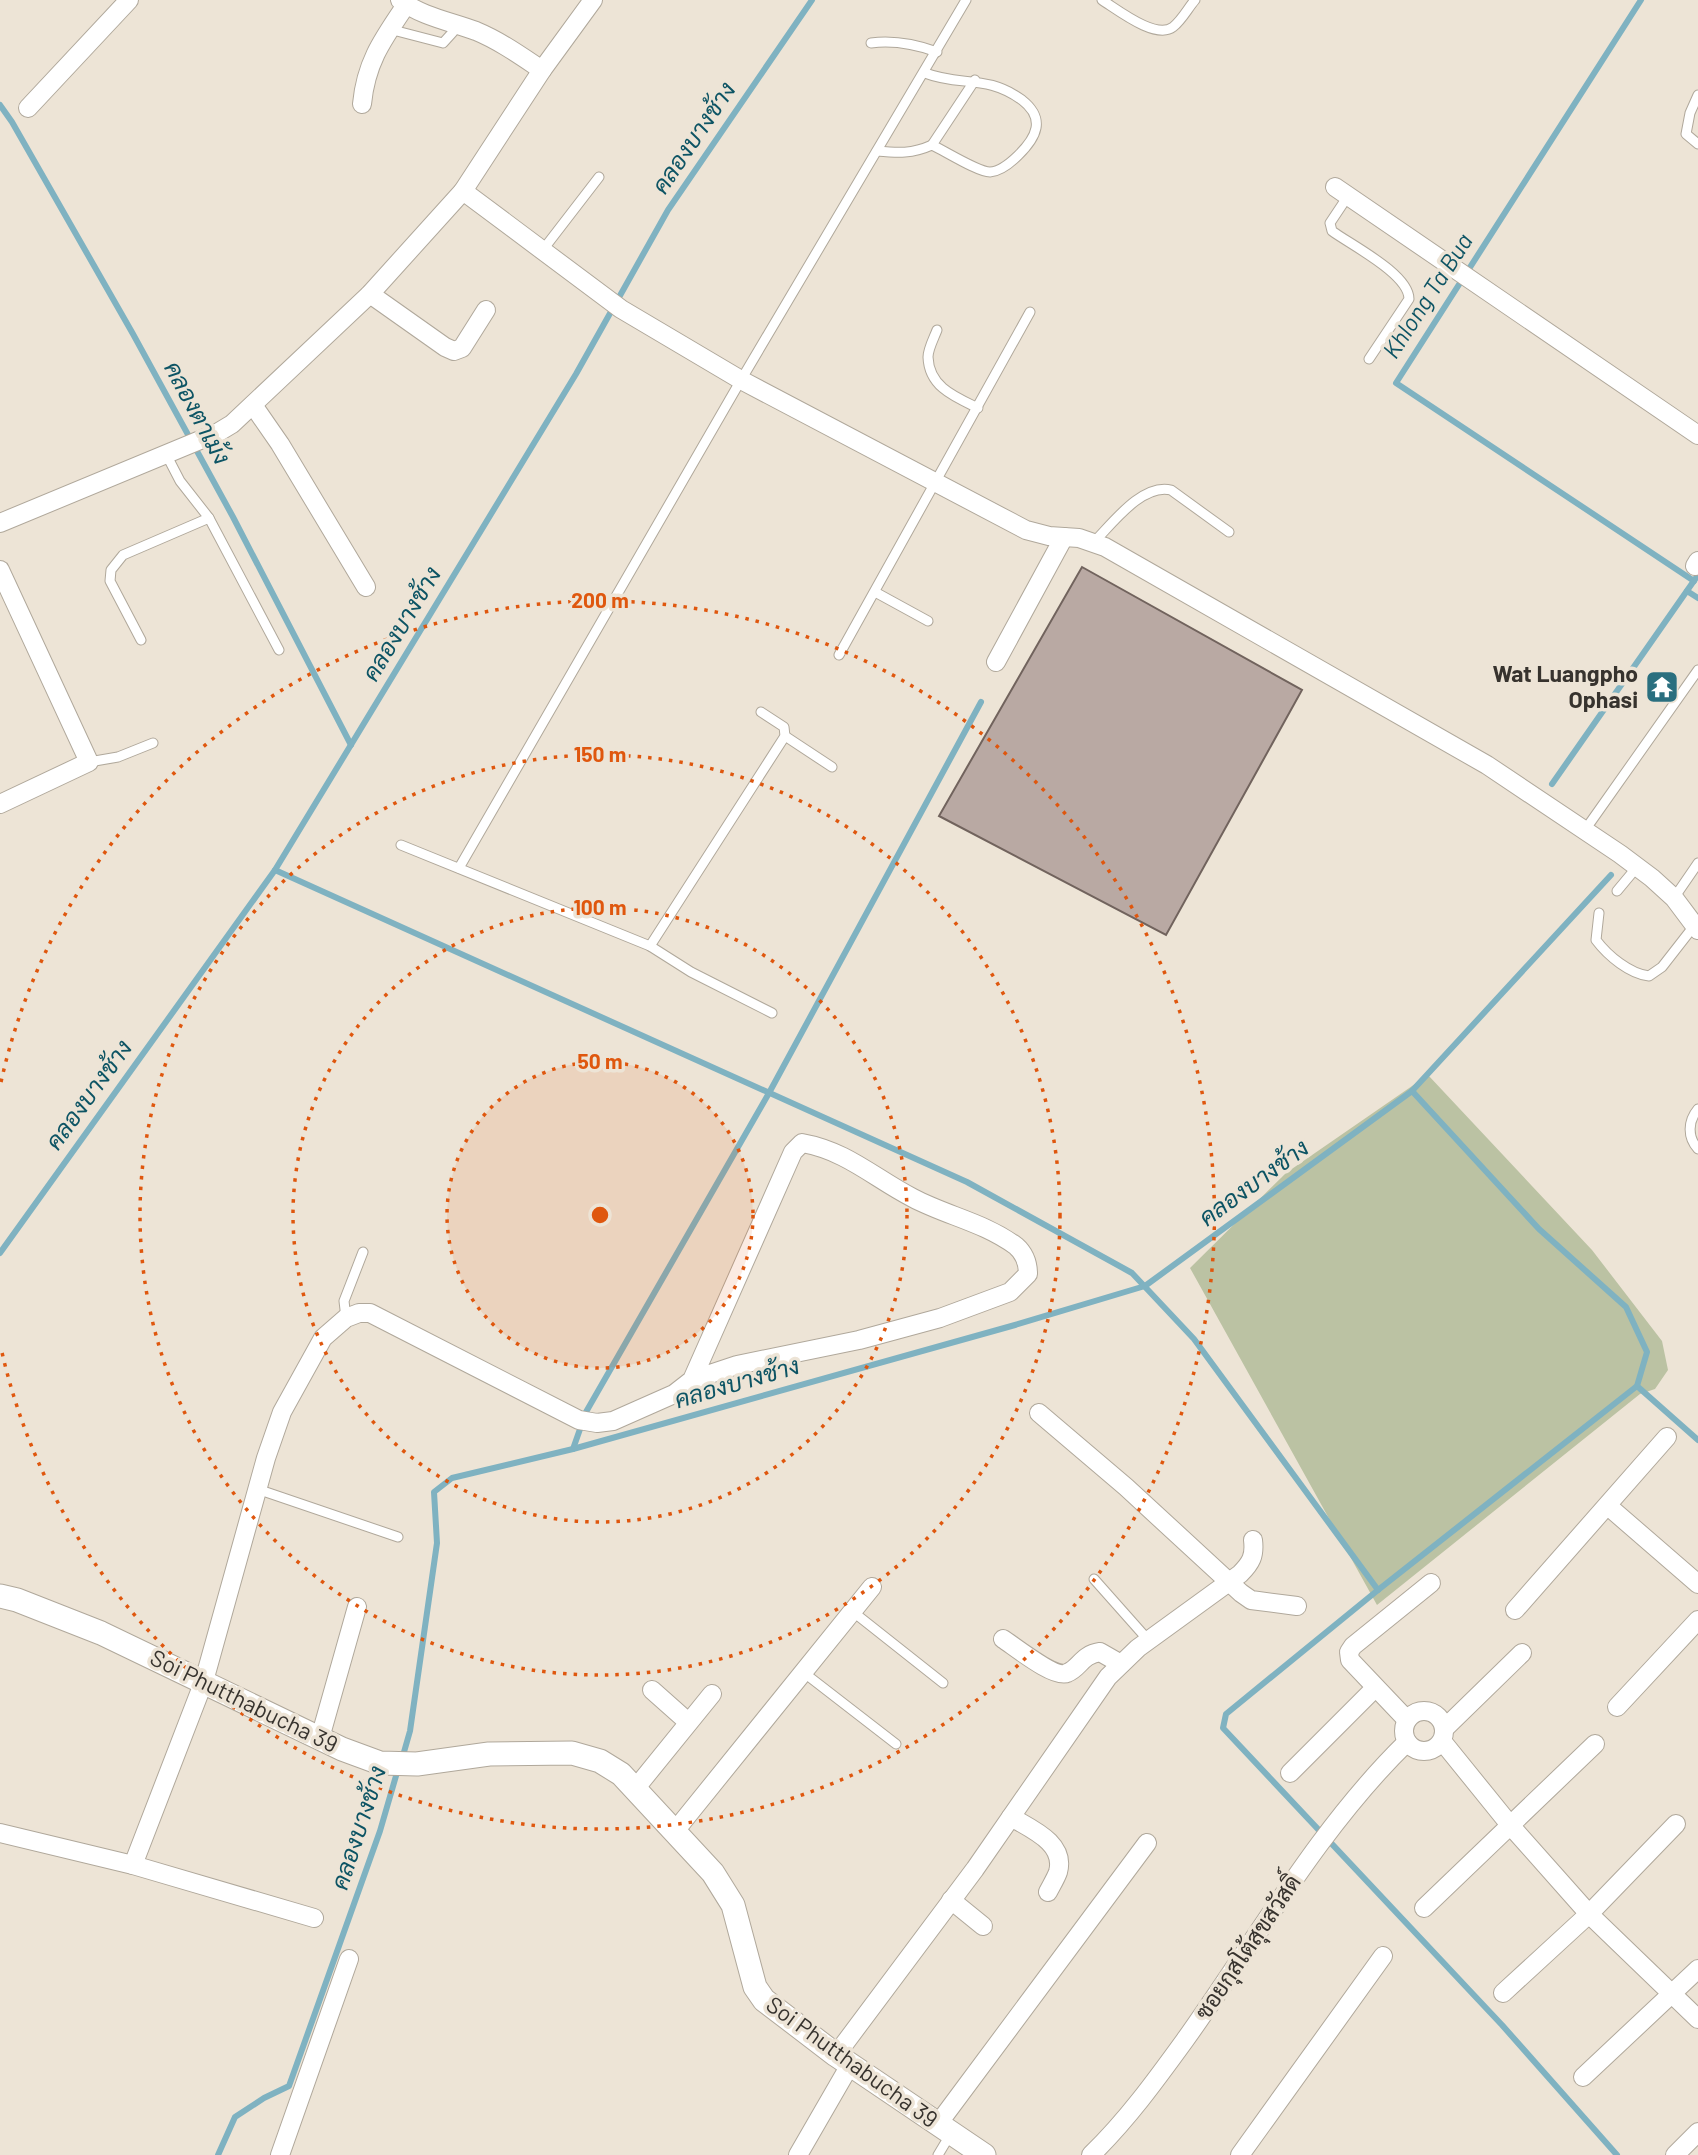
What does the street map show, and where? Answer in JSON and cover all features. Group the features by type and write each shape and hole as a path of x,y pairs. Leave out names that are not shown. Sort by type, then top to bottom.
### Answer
{"street":[{"path":"28,107 129,0"},
{"path":"0,523 217,433 253,405 370,295 463,191 542,71 593,0"},
{"path":"362,104 369,64 403,2 422,13 499,42 542,71"},
{"path":"463,191 621,309 741,380 1026,530 1079,538 1105,547 1487,765 1637,867 1674,898 1696,928"},
{"path":"1342,192 1698,435"},
{"path":"370,295 454,351 462,348 486,310"},
{"path":"253,405 281,444 366,587"},
{"path":"996,662 1064,537"},
{"path":"0,570 89,762 0,804"},
{"path":"133,1865 204,1681 257,1489 282,1412 323,1338 346,1318 359,1313 370,1313 588,1421 613,1421 674,1394 692,1380 737,1364 859,1340 940,1318 1010,1292 1028,1274 1028,1263 1018,1248 979,1224 913,1199 837,1152 802,1143 793,1152 692,1380"},
{"path":"1039,1413 1251,1600 1297,1606"},
{"path":"1515,1610 1667,1437"},
{"path":"1608,1506 1692,1578 1698,1558"},
{"path":"798,2155 844,2060 951,1900 1108,1677 1149,1641 1240,1574 1254,1553 1252,1540"},
{"path":"1407,1720 1350,1660 1349,1653 1353,1646 1431,1583"},
{"path":"675,1831 872,1587"},
{"name":"Soi Phutthabucha 39","path":"0,1596 101,1633 342,1749 380,1763 417,1764 489,1754 572,1753 600,1761 621,1774 713,1873 733,1905 755,1987 764,2000 844,2060 984,2155"},
{"path":"320,1738 357,1607"},
{"path":"1617,1707 1698,1620"},
{"path":"1003,1639 1060,1674 1067,1674 1091,1653 1100,1652 1121,1664"},
{"path":"1522,1653 1444,1734 1438,1746 1425,1751 1411,1747 1404,1735 1407,1720 1412,1714 1429,1711 1436,1714 1444,1734 1510,1825 1589,1914 1698,2019"},
{"path":"1290,1773 1375,1688"},
{"path":"652,1690 688,1722"},
{"path":"635,1789 712,1694"},
{"name":"ซอยกุสโต้สุขสวัสดิ์","path":"1091,2155 1114,2134 1154,2084 1229,1978 1311,1853 1375,1772 1407,1741"},
{"path":"1424,1908 1595,1744"},
{"path":"1011,1817 1047,1839 1055,1848 1059,1857 1058,1872 1048,1892"},
{"path":"1503,1993 1589,1914 1676,1825"},
{"path":"0,1833 133,1865 314,1918"},
{"path":"944,2129 1147,1843"},
{"path":"951,1900 983,1926"},
{"path":"1240,2155 1383,1956"},
{"path":"280,2155 349,1959"},
{"path":"1583,2077 1698,1969"},
{"path":"1675,2155 1698,2132"}],"lane":[{"path":"459,868 741,380 966,0"},
{"path":"1102,0 1143,25 1160,31 1175,26 1195,0"},
{"path":"389,30 443,43 453,32 453,24"},
{"path":"871,43 885,41 912,44 937,51"},
{"path":"925,73 941,79 975,80 995,85 1024,101 1034,113 1036,129 1024,149 1008,165 987,172 932,145"},
{"path":"877,151 902,153 932,145 975,80"},
{"path":"1698,95 1690,113 1686,134 1698,144"},
{"path":"542,251 599,177"},
{"path":"1342,192 1330,223 1332,231 1378,262 1409,291 1409,299 1369,359"},
{"path":"839,655 1030,312"},
{"path":"937,330 928,355 933,377 947,393 978,408"},
{"path":"166,454 180,481 209,518 279,650"},
{"path":"1093,542 1148,492 1164,488 1171,490 1229,532"},
{"path":"141,640 110,581 111,570 123,555 209,518"},
{"path":"875,592 928,621"},
{"path":"1585,830 1698,670"},
{"path":"650,946 785,736 784,727 761,712"},
{"path":"785,736 832,767"},
{"path":"89,762 118,757 153,744"},
{"path":"401,845 650,946 691,972 772,1013"},
{"path":"1674,898 1698,863"},
{"path":"1617,891 1637,867"},
{"path":"1599,913 1596,940 1604,951 1639,975 1649,976 1662,967 1696,928"},
{"path":"1698,1109 1689,1129 1694,1146 1698,1149"},
{"path":"346,1318 344,1301 363,1252"},
{"path":"257,1489 398,1537"},
{"path":"1094,1579 1149,1641"},
{"path":"852,1611 943,1684"},
{"path":"803,1672 896,1744"},
{"path":"938,2155 944,2129"}],"green space":[{"path":"1428,1075 1592,1250 1662,1341 1668,1370 1655,1389 1640,1394 1377,1605 1190,1268 1286,1173"}],"building":[{"path":"1082,567 1302,690 1166,935 939,816"}],"waterway":[{"name":"คลองบางช้าง","path":"0,1253 275,870 576,374 668,210 812,0"},
{"name":"Khlong Ta Bua","path":"1641,0 1396,383 1694,581"},
{"name":"คลองตาเม้ง","path":"0,105 133,334 233,517 351,745"},
{"path":"1552,784 1698,575"},
{"path":"1687,591 1698,598"},
{"path":"573,1449 586,1412 769,1093 981,702"},
{"path":"275,870 967,1182 1132,1273 1194,1339 1378,1590"},
{"name":"คลองบางช้าง","path":"402,1759 410,1731 437,1543 434,1492 452,1478 573,1449 1145,1286 1412,1091 1611,875"},
{"path":"1412,1091 1539,1229 1626,1307 1647,1352 1637,1386 1698,1440"},
{"path":"1617,2155 1502,2025 1223,1728 1226,1714 1378,1590 1637,1386"},
{"name":"คลองบางช้าง","path":"218,2155 235,2117 289,2086 380,1831 398,1769"}],"place":[{"name":"Wat Luangpho Ophasi","path":"1662,687"}]}
